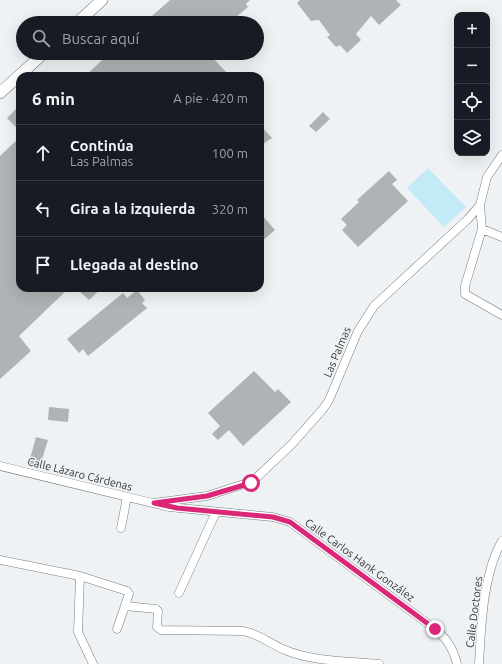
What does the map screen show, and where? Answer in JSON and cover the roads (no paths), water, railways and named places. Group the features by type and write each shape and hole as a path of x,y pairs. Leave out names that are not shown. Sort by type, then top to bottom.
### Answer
{"main road":[{"path":"85,16 102,0"},
{"path":"23,72 36,60"},
{"path":"0,93 16,78"}],"street":[{"name":"Las Palmas","path":"154,503 207,496 253,481 292,444 323,409 329,400 358,330 374,306 464,223 480,205 487,177 502,155"},
{"path":"480,205 482,229 465,286 465,294 502,315"},
{"path":"482,229 502,237"},
{"name":"Calle Lázaro Cárdenas","path":"0,466 154,503"},
{"path":"121,528 127,497"},
{"name":"Calle Carlos Hank González","path":"154,503 177,508 273,517 290,522 446,638 454,651 457,664"},
{"path":"179,593 216,512"},
{"name":"Calle Doctores","path":"479,664 488,580 495,552 502,541"},
{"path":"0,560 80,576 127,591 129,594 117,629"},
{"path":"80,576 78,632 93,664"},
{"path":"125,606 156,609 158,611 158,627 162,630 243,631 256,633 285,650 310,657 379,664"}]}
